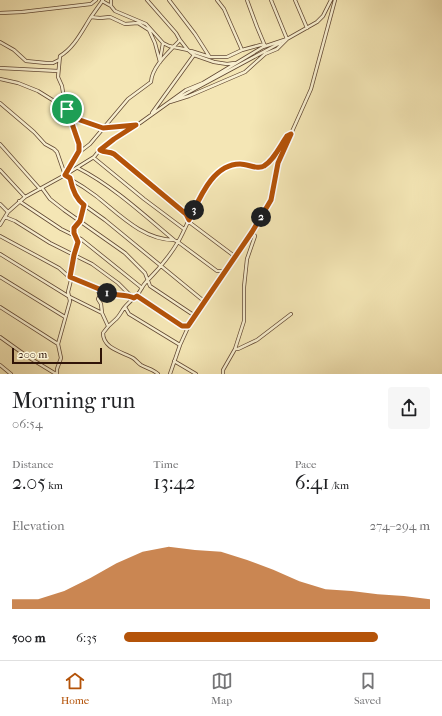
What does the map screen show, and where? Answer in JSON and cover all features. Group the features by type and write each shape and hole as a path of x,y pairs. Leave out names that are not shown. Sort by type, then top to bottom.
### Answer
{"street":[{"path":"0,13 90,4 96,0"},
{"path":"111,0 111,6"},
{"path":"147,0 176,33 188,50 194,55 214,62 227,64 236,63"},
{"path":"169,0 210,57"},
{"path":"217,0 224,9 242,50"},
{"path":"247,0 265,45"},
{"path":"271,0 287,39"},
{"path":"295,0 308,28"},
{"path":"172,102 308,28 320,19 331,0"},
{"path":"170,374 188,326 237,255 271,200 278,163 311,89 335,0"},
{"path":"65,175 79,151 79,144 64,101 62,86 58,77 59,60 60,56 73,46 103,1 111,6 115,11 146,24 163,43 210,57 227,56 242,50 287,39"},
{"path":"91,17 110,17 125,24 138,23 149,30 155,43 160,62"},
{"path":"167,103 189,96 245,72 266,54 277,49 287,39"},
{"path":"77,154 90,144 128,99 151,82 151,75 160,62 180,40"},
{"path":"0,42 14,50 26,61 53,63 59,60"},
{"path":"160,62 163,43"},
{"path":"0,225 8,212 19,201 94,158 100,150 114,139 190,88 203,82 265,45"},
{"path":"149,116 194,55"},
{"path":"0,68 58,71"},
{"path":"0,79 38,91 67,109 77,119 103,128 136,125"},
{"path":"0,103 34,132 45,144 54,148 65,175 95,195 136,227 151,236 166,240 174,240"},
{"path":"158,374 154,370 139,364 134,359 113,349 105,342 103,336 108,326 115,320 160,267 178,242 206,185 225,169 238,164 260,168 266,165 287,136 291,134"},
{"path":"0,144 50,199 125,253 145,273 150,286 195,316"},
{"path":"100,150 104,152 109,151 114,154 186,214 191,224 233,256 237,255"},
{"path":"94,158 144,199 184,229"},
{"path":"78,168 91,175 217,272 226,271"},
{"path":"0,170 25,197"},
{"path":"70,178 74,192 84,205 105,220 160,267 205,302"},
{"path":"19,201 61,229 81,239 142,288"},
{"path":"0,204 8,212"},
{"path":"0,337 32,360 56,374 61,358 58,344 70,301 68,296 70,277 78,242 74,233 74,228 80,221 84,205"},
{"path":"5,217 15,221 50,244 92,264 118,283 131,296"},
{"path":"222,374 222,370 235,349 244,321 244,287 247,259 255,236 252,232"},
{"path":"0,236 59,268 65,275 109,294 122,294 135,297 182,326 188,326"},
{"path":"0,254 68,296 102,313"},
{"path":"0,277 65,317"},
{"path":"96,288 100,295 98,299 101,304 102,313 108,326"},
{"path":"0,307 58,344"},
{"path":"125,307 128,314 180,345"},
{"path":"235,349 257,340 290,314"},
{"path":"174,362 196,374"},
{"path":"0,365 9,373"}],"route":[{"path":"67,109 77,119 103,128 136,125 102,147 100,150 104,152 111,152 132,168 186,214 189,220 206,185 219,173 238,164 260,168 266,165 287,136 291,134 278,163 271,200 252,232 188,326 182,326 137,296 134,298 125,294 109,294 70,277 78,242 74,233 74,228 80,221 84,205 74,192 70,178 65,175 79,151 78,139 67,109"}]}
